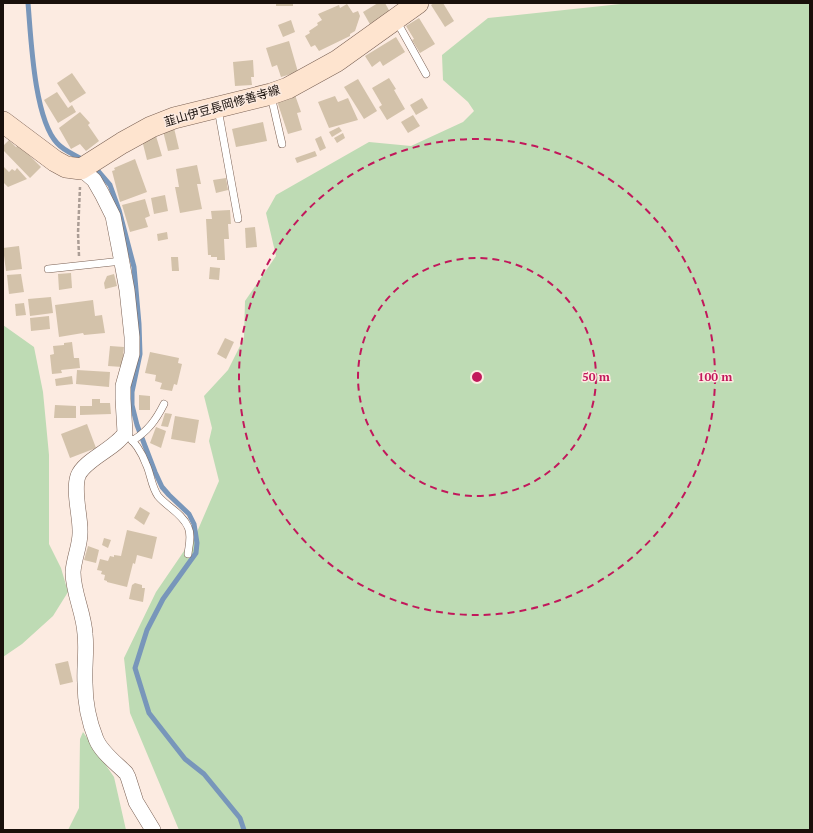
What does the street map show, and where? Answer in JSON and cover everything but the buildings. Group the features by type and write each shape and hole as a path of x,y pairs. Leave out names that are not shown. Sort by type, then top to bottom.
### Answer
{"main road":[{"name":"韮山伊豆長岡修善寺線","path":"84,166 122,143 174,118 271,94 288,88 337,61 418,3"},
{"path":"3,122 55,161 66,167 84,166"}],"street":[{"path":"84,166 94,180 113,216 127,290 132,348 129,368 123,386 122,399 131,438 118,442 86,465 78,476 77,485 80,543 74,564 74,580 85,634 84,682 86,700 95,737 101,748 126,773 136,802 153,830"}],"lane":[{"path":"396,19 426,74"},
{"path":"271,94 282,144"},
{"path":"217,107 238,219"},
{"path":"48,269 79,267 122,261"},
{"path":"164,404 158,416 144,433 131,438 146,464 154,489 159,497 182,517 188,526 191,534 188,554"}],"path":[{"path":"79,267 78,233 81,180 84,166"}],"green space":[{"path":"630,3 810,3 810,830 179,830 130,713 124,658 156,592 197,532 219,481 209,441 212,428 204,396 228,370 244,338 245,301 276,256 266,213 276,195 369,142 411,146 463,122 474,111 468,102 443,80 442,55 488,18"},
{"path":"3,325 34,347 43,392 49,455 49,544 61,568 68,592 53,616 22,644 3,657"},
{"path":"83,732 114,777 126,830 68,830 79,808 80,739"}],"waterway":[{"path":"28,3 32,56 43,116 49,131 57,143 67,151 85,161"},
{"path":"93,167 110,185 119,210 134,267 140,354 132,392 132,405 137,425 162,487 189,514 194,524 197,543 196,553 163,599 147,630 135,668 149,713 185,759 204,774 240,818 244,830"}]}
